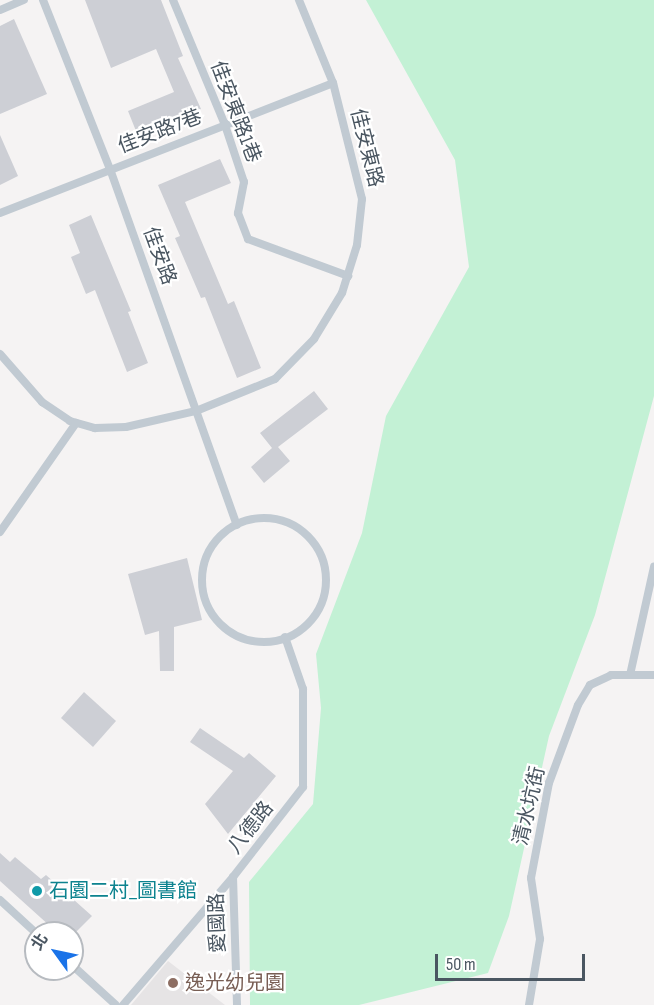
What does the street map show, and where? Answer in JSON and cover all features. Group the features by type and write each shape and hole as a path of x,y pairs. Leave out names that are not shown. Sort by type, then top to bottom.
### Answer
{"lane":[{"path":"0,10 24,0"},
{"name":"佳安路","path":"43,0 110,169 237,525"},
{"name":"佳安東路1巷","path":"173,0 225,125 244,182 238,213 248,239 348,276"},
{"name":"佳安東路","path":"76,423 95,428 126,427 196,411 275,379 314,339 342,293 357,245 362,199 333,83 299,0"},
{"name":"佳安路7巷","path":"0,213 333,83"},
{"path":"0,354 42,402 76,423 0,532"},
{"path":"257,518 289,522 303,531 322,557 326,573 321,605 301,631 271,642 238,638 213,617 205,603 202,579 207,555 221,535 237,525 257,518"},
{"path":"630,675 654,567"},
{"name":"八德路","path":"123,1005 233,877 303,787 303,688 285,636"},
{"name":"清水坑街","path":"529,1005 540,939 531,878 549,783 578,705 590,685 610,675 654,675"},
{"name":"愛國路","path":"233,877 237,1005"},
{"path":"1,904 24,923"},
{"path":"84,976 116,1005"}],"shaded area":[{"name":"逸光幼兒園","path":"168,961 225,1005 131,1005"}],"green space":[{"path":"366,0 654,0 654,396 595,615 549,736 509,916 488,973 359,1005 250,1005 249,882 313,804 321,708 316,654 362,533 386,416 469,267 455,160"}],"building":[{"path":"85,0 161,0 183,56 178,58 201,109 138,136 128,111 174,92 156,49 111,68"},
{"path":"14,19 47,94 0,114 0,26"},
{"path":"0,135 18,176 0,185"},
{"path":"220,159 231,183 185,202 228,304 234,301 261,368 237,378 205,297 201,298 175,238 180,236 158,185"},
{"path":"91,215 131,311 128,312 148,363 127,372 95,290 86,294 71,257 80,253 69,225"},
{"path":"314,391 328,409 278,447 290,461 264,483 251,467 272,448 260,433"},
{"path":"187,558 202,620 174,627 174,671 160,671 159,631 145,635 128,574"},
{"path":"84,692 116,721 93,747 61,718"},
{"path":"200,728 244,758 249,753 276,776 228,834 205,804 233,771 190,742"},
{"name":"石園二村_圖書館","path":"0,853 10,862 15,857 41,879 46,875 92,916 84,924 84,921 44,921 0,881"}],"place":[{"name":"石園二村_圖書館","path":"37,891"},
{"name":"逸光幼兒園","path":"173,983"}]}
